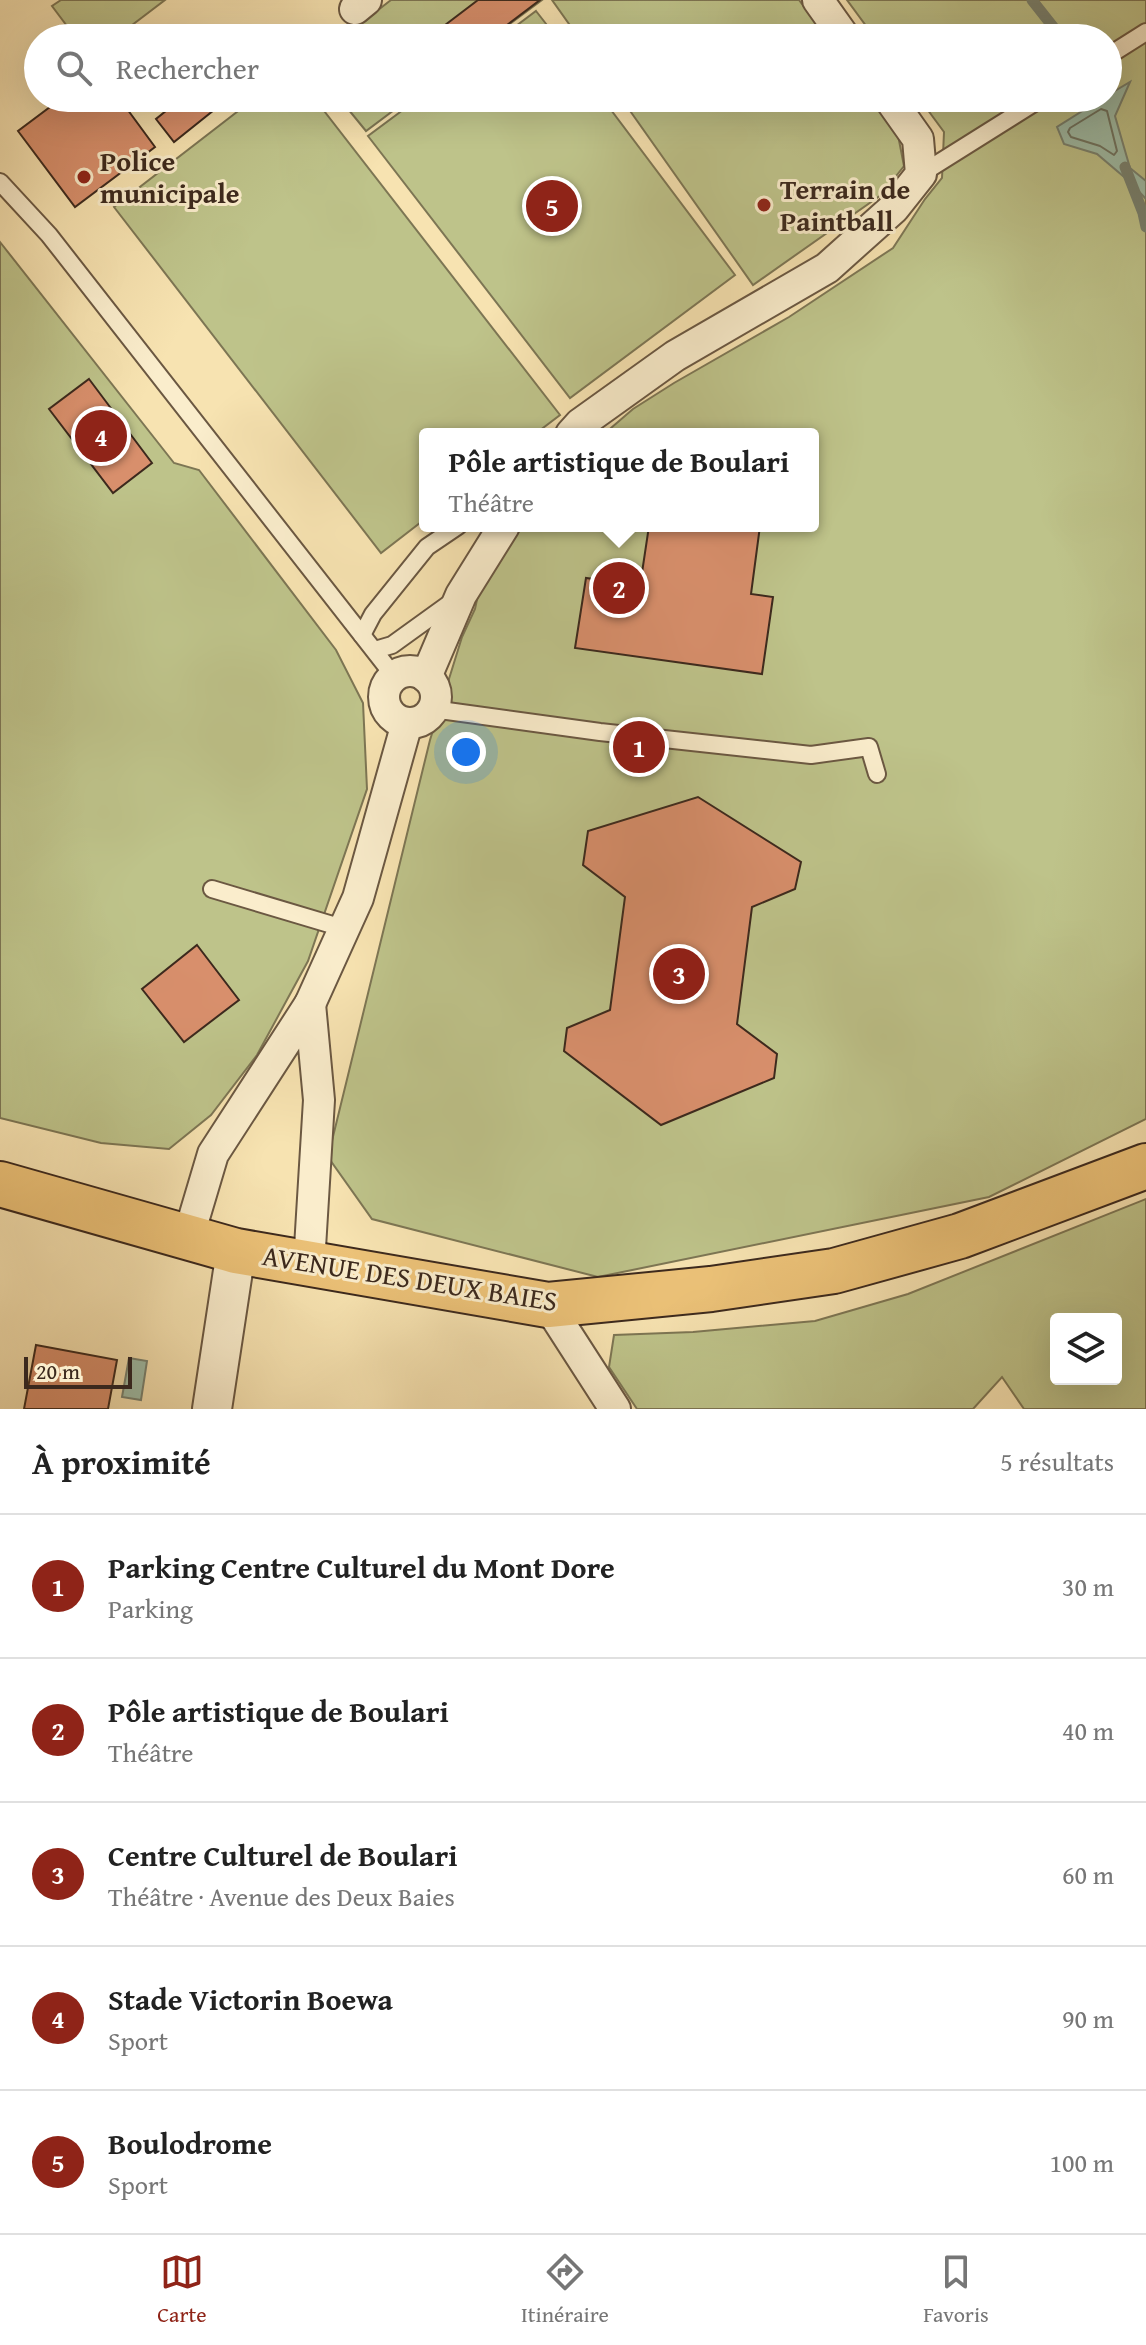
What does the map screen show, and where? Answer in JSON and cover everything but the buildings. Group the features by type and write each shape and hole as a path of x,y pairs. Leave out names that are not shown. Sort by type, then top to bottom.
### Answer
{"main road":[{"name":"AVENUE DES DEUX BAIES","path":"0,1184 236,1251 548,1305 711,1289 834,1271 960,1236 1146,1166"}],"street":[{"path":"818,0 835,24"},
{"path":"576,428 675,356 827,268 894,208 921,174 918,139 899,112"},
{"path":"426,677 461,595 500,532"},
{"path":"411,671 426,677 435,691 434,707 423,720 398,721 386,708 384,691 394,676 411,671"},
{"path":"188,1238 213,1154 310,1004 346,929 358,898 407,723"},
{"path":"309,1264 319,1100 310,1004"},
{"path":"212,1409 236,1251"},
{"path":"548,1305 615,1409"}],"lane":[{"path":"1122,47 1146,32"},
{"path":"921,174 1021,112"},
{"path":"0,182 49,235 394,676"},
{"path":"362,635 373,614 427,547 449,532"},
{"path":"375,650 392,645 461,595"},
{"path":"434,707 600,732 811,755 869,747 877,774"},
{"path":"212,889 346,929"}],"green space":[{"path":"61,0 165,0 133,24 66,24 52,6"},
{"path":"391,0 542,0 510,24 360,24"},
{"path":"552,0 799,0 817,24 569,24"},
{"path":"847,0 1146,0 1146,1119 989,1197 598,1277 372,1219 328,1157 430,740 462,637 475,609 481,581 518,532 819,532 819,428 611,428 633,409 789,317 893,248 942,178 944,132 929,112 1122,112 1122,24 865,24"},
{"path":"536,11 546,24 519,24"},
{"path":"237,112 325,112 560,415 543,428 419,428 419,524 381,553 114,207"},
{"path":"350,112 391,112 366,131"},
{"path":"400,112 613,112 735,275 570,398 368,136"},
{"name":"Terrain de Paintball","path":"631,112 884,112 897,130 904,166 881,195 753,285"},
{"path":"0,242 174,463 199,470 336,650 363,703 367,789 308,961 257,1055 211,1115 169,1149 101,1143 0,1118"},
{"path":"1146,1199 1146,1409 1024,1409 1002,1377 973,1409 637,1409 609,1367 614,1335 693,1332 815,1321 908,1294"}],"water":[{"path":"1130,82 1122,100 1122,87"},
{"path":"1081,112 1117,112 1115,116 1130,168 1146,181 1146,199 1097,154 1064,144 1057,127"},
{"path":"129,1358 147,1361 141,1400 122,1397"}],"waterway":[{"path":"1032,0 1051,24"},
{"path":"1125,167 1146,227"}],"place":[{"name":"Police municipale","path":"84,177"},
{"name":"Terrain de Paintball","path":"764,205"},
{"name":"Boulodrome","path":"552,206"},
{"name":"Stade Victorin Boewa","path":"101,436"},
{"name":"Pôle artistique de Boulari","path":"619,588"},
{"name":"Parking Centre Culturel du Mont Dore","path":"639,747"},
{"name":"Centre Culturel de Boulari","path":"679,974"}]}
